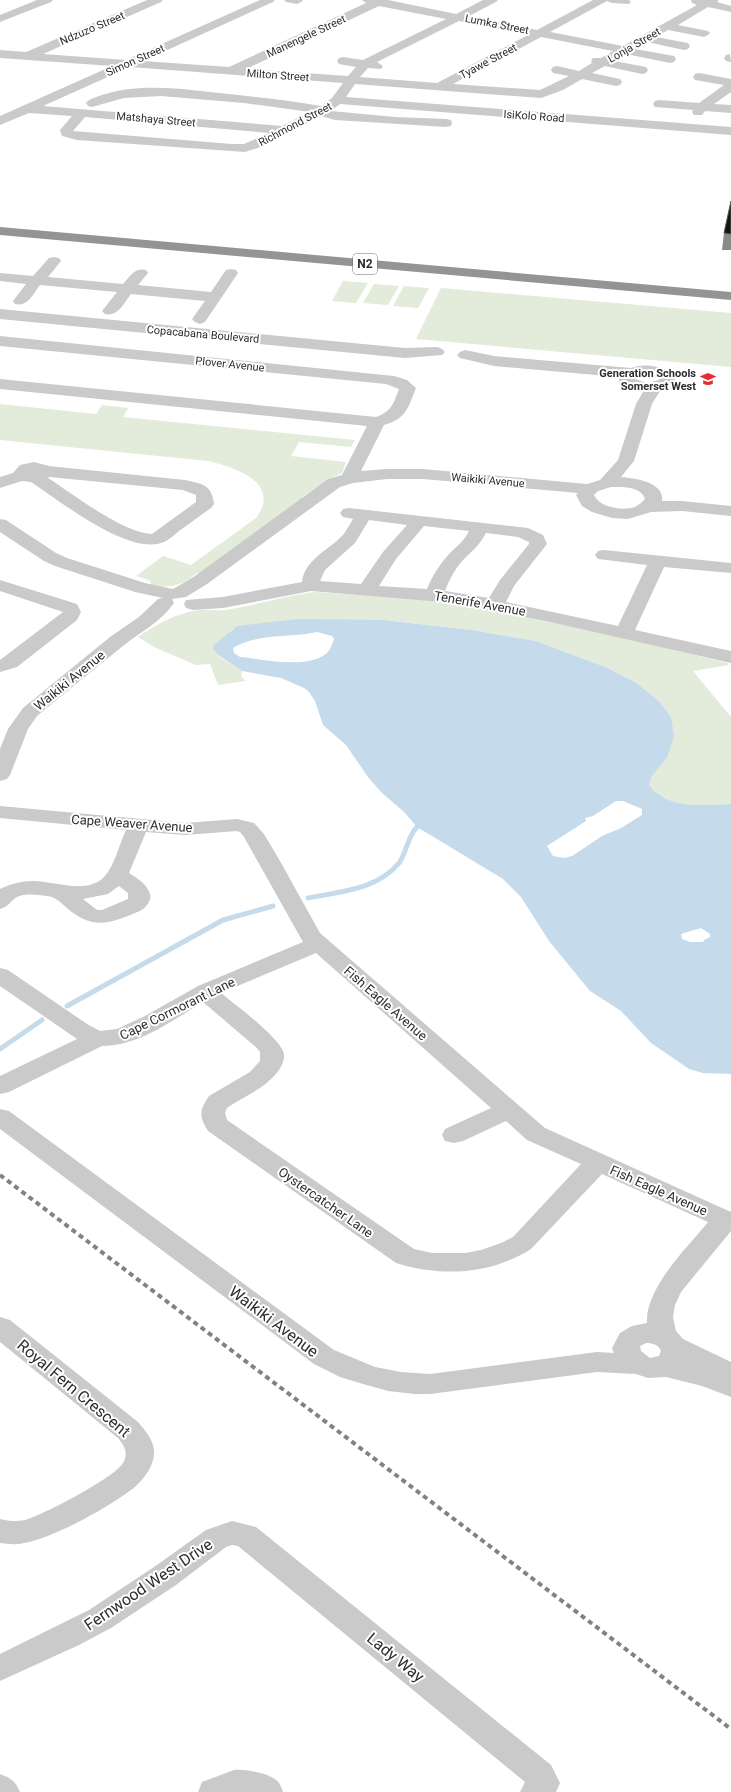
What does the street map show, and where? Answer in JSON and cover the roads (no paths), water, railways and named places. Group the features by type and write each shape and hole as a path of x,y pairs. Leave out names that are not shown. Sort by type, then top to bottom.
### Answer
{"highway":[{"name":"N2","path":"0,222 731,286"},
{"name":"N2","path":"0,231 731,296"}],"street":[{"path":"0,19 47,0"},
{"name":"Ndzuzo Street","path":"27,56 157,0"},
{"name":"Simon Street","path":"0,121 269,0"},
{"name":"Tyawe Street","path":"440,90 472,69 602,0"},
{"path":"612,0 625,2"},
{"path":"689,0 709,2 731,9"},
{"name":"Manengele Street","path":"231,72 355,13 376,1"},
{"name":"Lumka Street","path":"376,1 670,59"},
{"path":"460,2 490,5"},
{"name":"Lonja Street","path":"554,90 709,2"},
{"path":"231,4 270,12"},
{"name":"Richmond Street","path":"81,114 66,130 67,133 77,136 238,149 259,143 302,121 321,101 338,99 366,64 459,17 490,5"},
{"path":"566,7 605,13"},
{"path":"338,9 372,16"},
{"path":"21,10 40,15"},
{"path":"666,11 701,18"},
{"path":"203,15 242,23"},
{"path":"543,17 575,24"},
{"path":"314,20 349,28"},
{"path":"415,25 456,33"},
{"path":"666,26 704,33"},
{"path":"286,31 325,40"},
{"path":"631,35 684,46"},
{"path":"391,36 430,45"},
{"path":"496,41 537,50"},
{"path":"174,42 197,47"},
{"path":"262,44 302,52"},
{"path":"369,48 409,57"},
{"name":"Milton Street","path":"0,54 231,72 289,72 303,81 353,81 396,78 440,90 487,95 536,95 545,94 554,90"},
{"path":"476,54 515,62"},
{"path":"235,56 255,60"},
{"path":"582,58 642,70"},
{"path":"343,61 366,64 396,78"},
{"path":"449,65 491,73"},
{"path":"557,70 616,82"},
{"path":"699,77 729,88"},
{"path":"90,80 321,101"},
{"path":"699,110 729,88"},
{"path":"92,103 119,95 168,93 286,104 321,101"},
{"path":"673,94 654,107 699,110 731,109"},
{"path":"53,97 92,103 302,121"},
{"name":"IsiKolo Road","path":"338,99 731,131"},
{"path":"321,101 327,114 335,116 394,122 446,123"},
{"name":"Matshaya Street","path":"27,109 284,130"},
{"path":"20,301 54,261"},
{"path":"110,311 126,289 142,273"},
{"name":"Copacabana Boulevard","path":"200,319 231,273"},
{"path":"0,277 215,297"},
{"name":"Copacabana Boulevard","path":"0,314 405,353 448,360 494,361 592,371 630,380"},
{"name":"Plover Avenue","path":"0,342 388,379 408,388 397,414 388,420 376,422 0,384"},
{"path":"644,404 639,392 630,380 648,370 665,375 667,381 660,386 654,387 644,404 626,461 606,483 588,496 593,507 613,513 635,512 647,495"},
{"path":"349,478 376,422"},
{"path":"626,461 630,472 647,495 731,502"},
{"path":"0,466 31,474 185,485 198,489 204,493 205,504 158,538 149,540 110,526 31,474 0,483"},
{"name":"Waikiki Avenue","path":"0,775 18,729 30,712 117,641 182,598 334,483 349,478 366,475 386,475 440,486 588,496"},
{"path":"606,483 622,482 647,495 682,506 731,511"},
{"path":"311,586 310,580 314,571 349,538 356,514 522,532 537,538 538,544 506,584 495,604"},
{"path":"367,590 389,556 407,537 419,521"},
{"name":"Tenerife Avenue","path":"0,524 50,557 61,562 141,588 211,605 292,588 311,586 434,595 495,604 731,657"},
{"path":"434,595 440,579 456,557 472,543 480,527"},
{"path":"604,555 731,568"},
{"path":"624,632 658,560"},
{"path":"0,585 65,606 70,608 72,612 70,616 10,662 0,666"},
{"name":"Cape Weaver Avenue","path":"0,812 138,826 185,829 238,825 247,827 269,861 311,938 318,944"},
{"path":"0,902 9,893 21,890 36,889 62,892 81,892 98,889 111,882 116,875 138,826"},
{"path":"62,892 92,917 106,917 135,905 139,902 141,896 138,890 116,875"},
{"name":"Cape Cormorant Lane","path":"0,975 70,1025 99,1038 107,1039 120,1037 133,1032 205,992 318,944"},
{"name":"Fish Eagle Avenue","path":"318,944 536,1134 728,1221 671,1286 660,1306 659,1318 667,1349"},
{"name":"Oystercatcher Lane","path":"205,992 266,1043 274,1057 273,1063 266,1072 218,1102 212,1116 217,1125 405,1256 420,1262 441,1263 486,1259 508,1253 522,1243 598,1162"},
{"path":"0,1086 99,1038"},
{"path":"454,1135 508,1110"},
{"name":"Waikiki Avenue","path":"0,1117 324,1357 346,1369 373,1378 403,1384 430,1384 597,1362 633,1349 650,1368 667,1349"},
{"name":"Fish Eagle Avenue","path":"633,1349 648,1315 664,1298"},
{"name":"Royal Fern Crescent","path":"0,1327 128,1430 138,1442 140,1452 133,1471 124,1479 75,1510 32,1529 11,1533 0,1531"},
{"path":"667,1349 731,1374"},
{"path":"667,1349 709,1378 731,1387"},
{"name":"Fernwood West Drive","path":"0,1668 100,1619 150,1587 216,1538 232,1533"},
{"name":"Lady Way","path":"232,1533 246,1535 254,1540 540,1775 544,1783 536,1792"},
{"path":"214,1792 234,1783 242,1783 261,1788 267,1792"},
{"path":"0,1788 4,1792"}],"water":[{"path":"298,619 384,620 472,630 536,641 608,668 638,684 659,701 671,717 674,736 667,758 652,776 649,785 657,793 667,799 677,802 698,805 731,804 731,1074 703,1073 689,1069 651,1043 621,1011 590,991 549,941 521,897 503,879 417,827 404,812 381,792 368,777 346,745 323,725 315,701 309,692 304,688 281,678 242,671 218,655 213,649 213,646 237,626","holes":["317,632 332,636 334,641 327,653 319,658 308,661 273,661 240,657 234,653 233,648 252,640","616,801 623,801 642,809 642,815 621,828 602,836 572,856 564,858 553,856 547,846 586,821 585,818 593,816","701,928 710,934 710,937 703,942 690,942 682,939 681,934"]}],"waterway":[{"path":"308,898 357,888 380,879 390,872 402,859 411,835 417,827"},
{"path":"67,1006 223,920 273,906"},
{"path":"0,1049 42,1020"}],"railway":[{"path":"0,1175 731,1729"}],"place":[{"name":"Generation Schools Somerset West","path":"708,379"}]}
